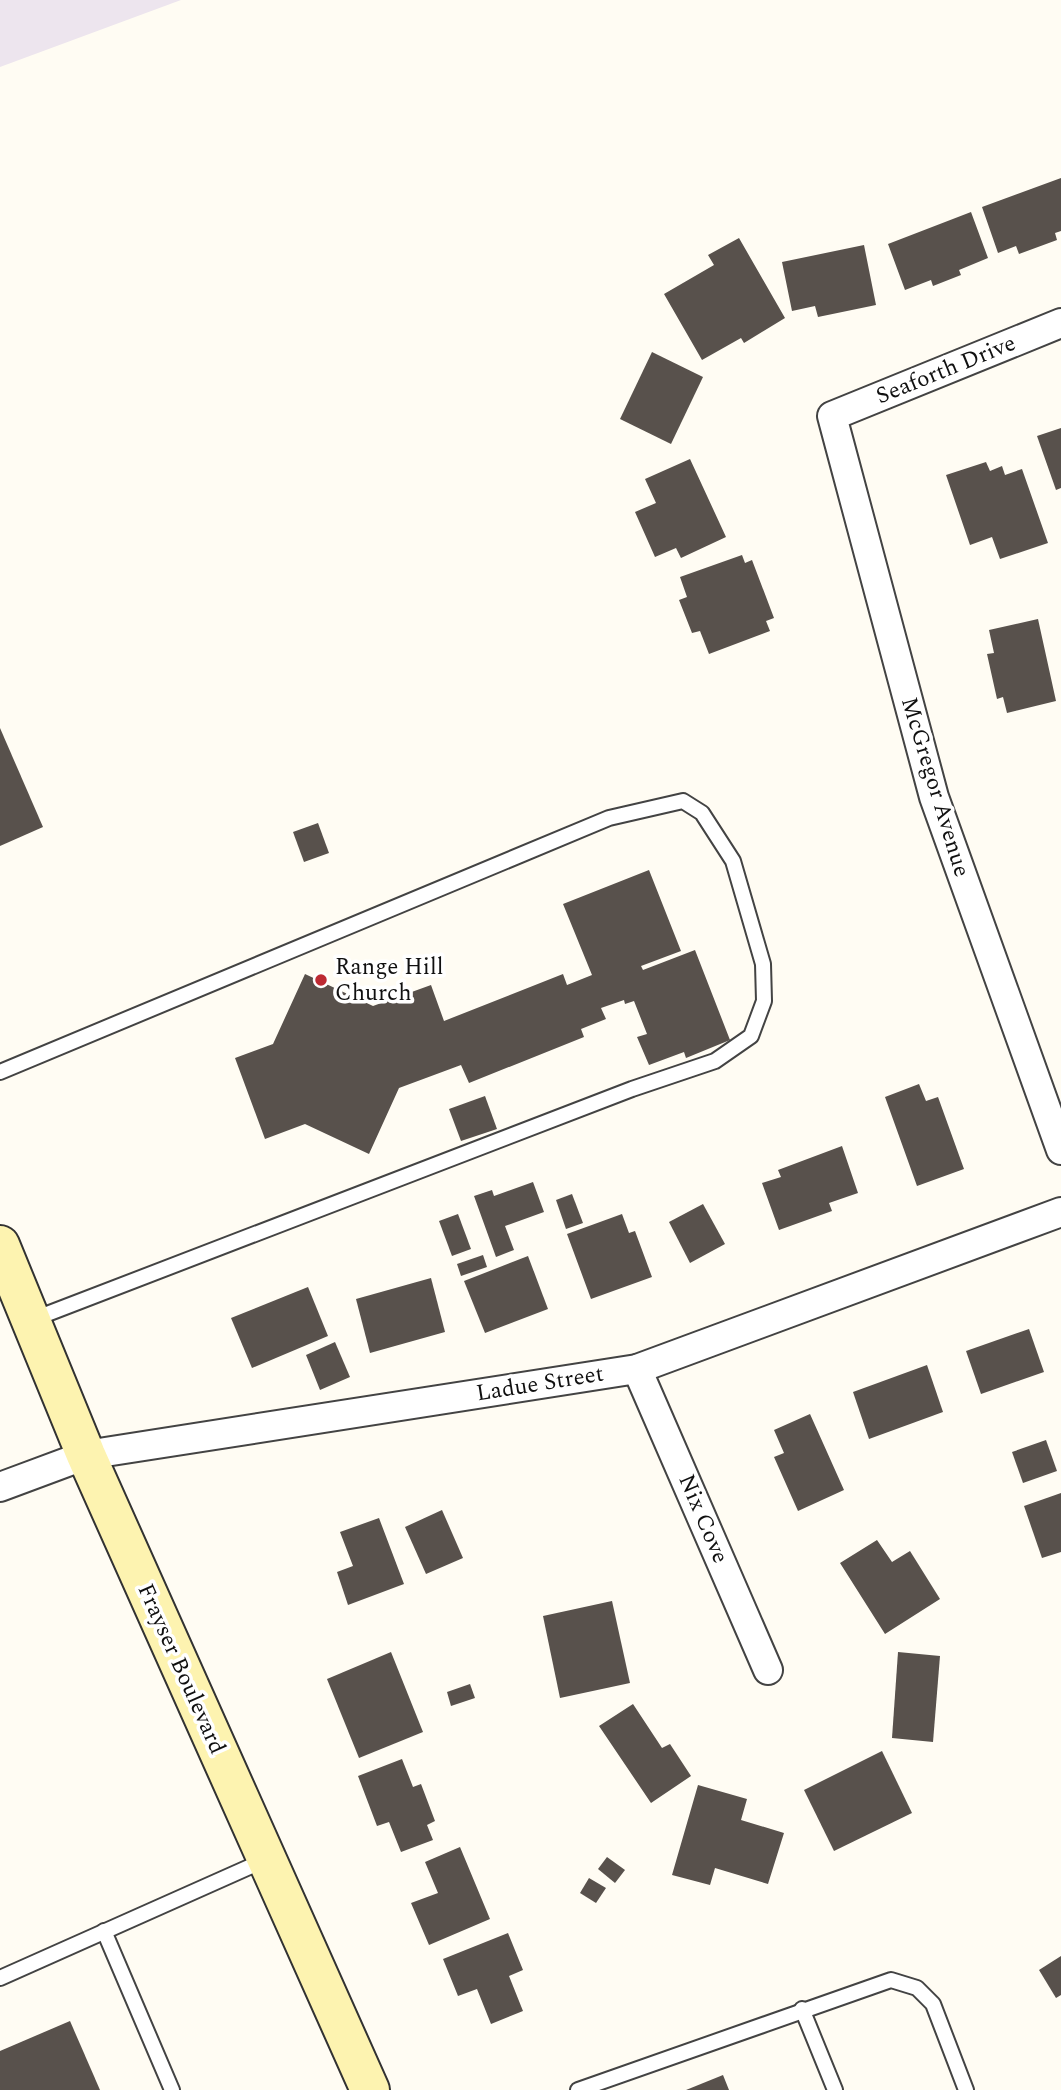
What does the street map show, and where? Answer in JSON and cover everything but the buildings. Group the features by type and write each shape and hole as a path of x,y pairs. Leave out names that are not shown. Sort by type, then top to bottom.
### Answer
{"main road":[{"name":"Frayser Boulevard","path":"0,1245 86,1455 370,2090"}],"street":[{"name":"Seaforth Drive","path":"832,416 1061,323"},
{"name":"McGregor Avenue","path":"832,416 934,796 1061,1150"},
{"name":"Ladue Street","path":"0,1487 86,1455 638,1369 1061,1212"},
{"name":"Nix Cove","path":"638,1369 768,1670"}],"lane":[{"path":"0,1072 609,818 683,801 702,813 733,861 763,964 764,1000 751,1036 715,1061 632,1088 31,1320"},
{"path":"0,1978 267,1859"},
{"path":"104,1931 172,2090"},
{"path":"578,2090 802,2009 891,1980 917,1988 933,2004 966,2090"},
{"path":"802,2009 835,2090"}],"shaded area":[{"path":"0,0 181,0 0,67"}],"place":[{"name":"Range Hill Church","path":"321,980"}]}
